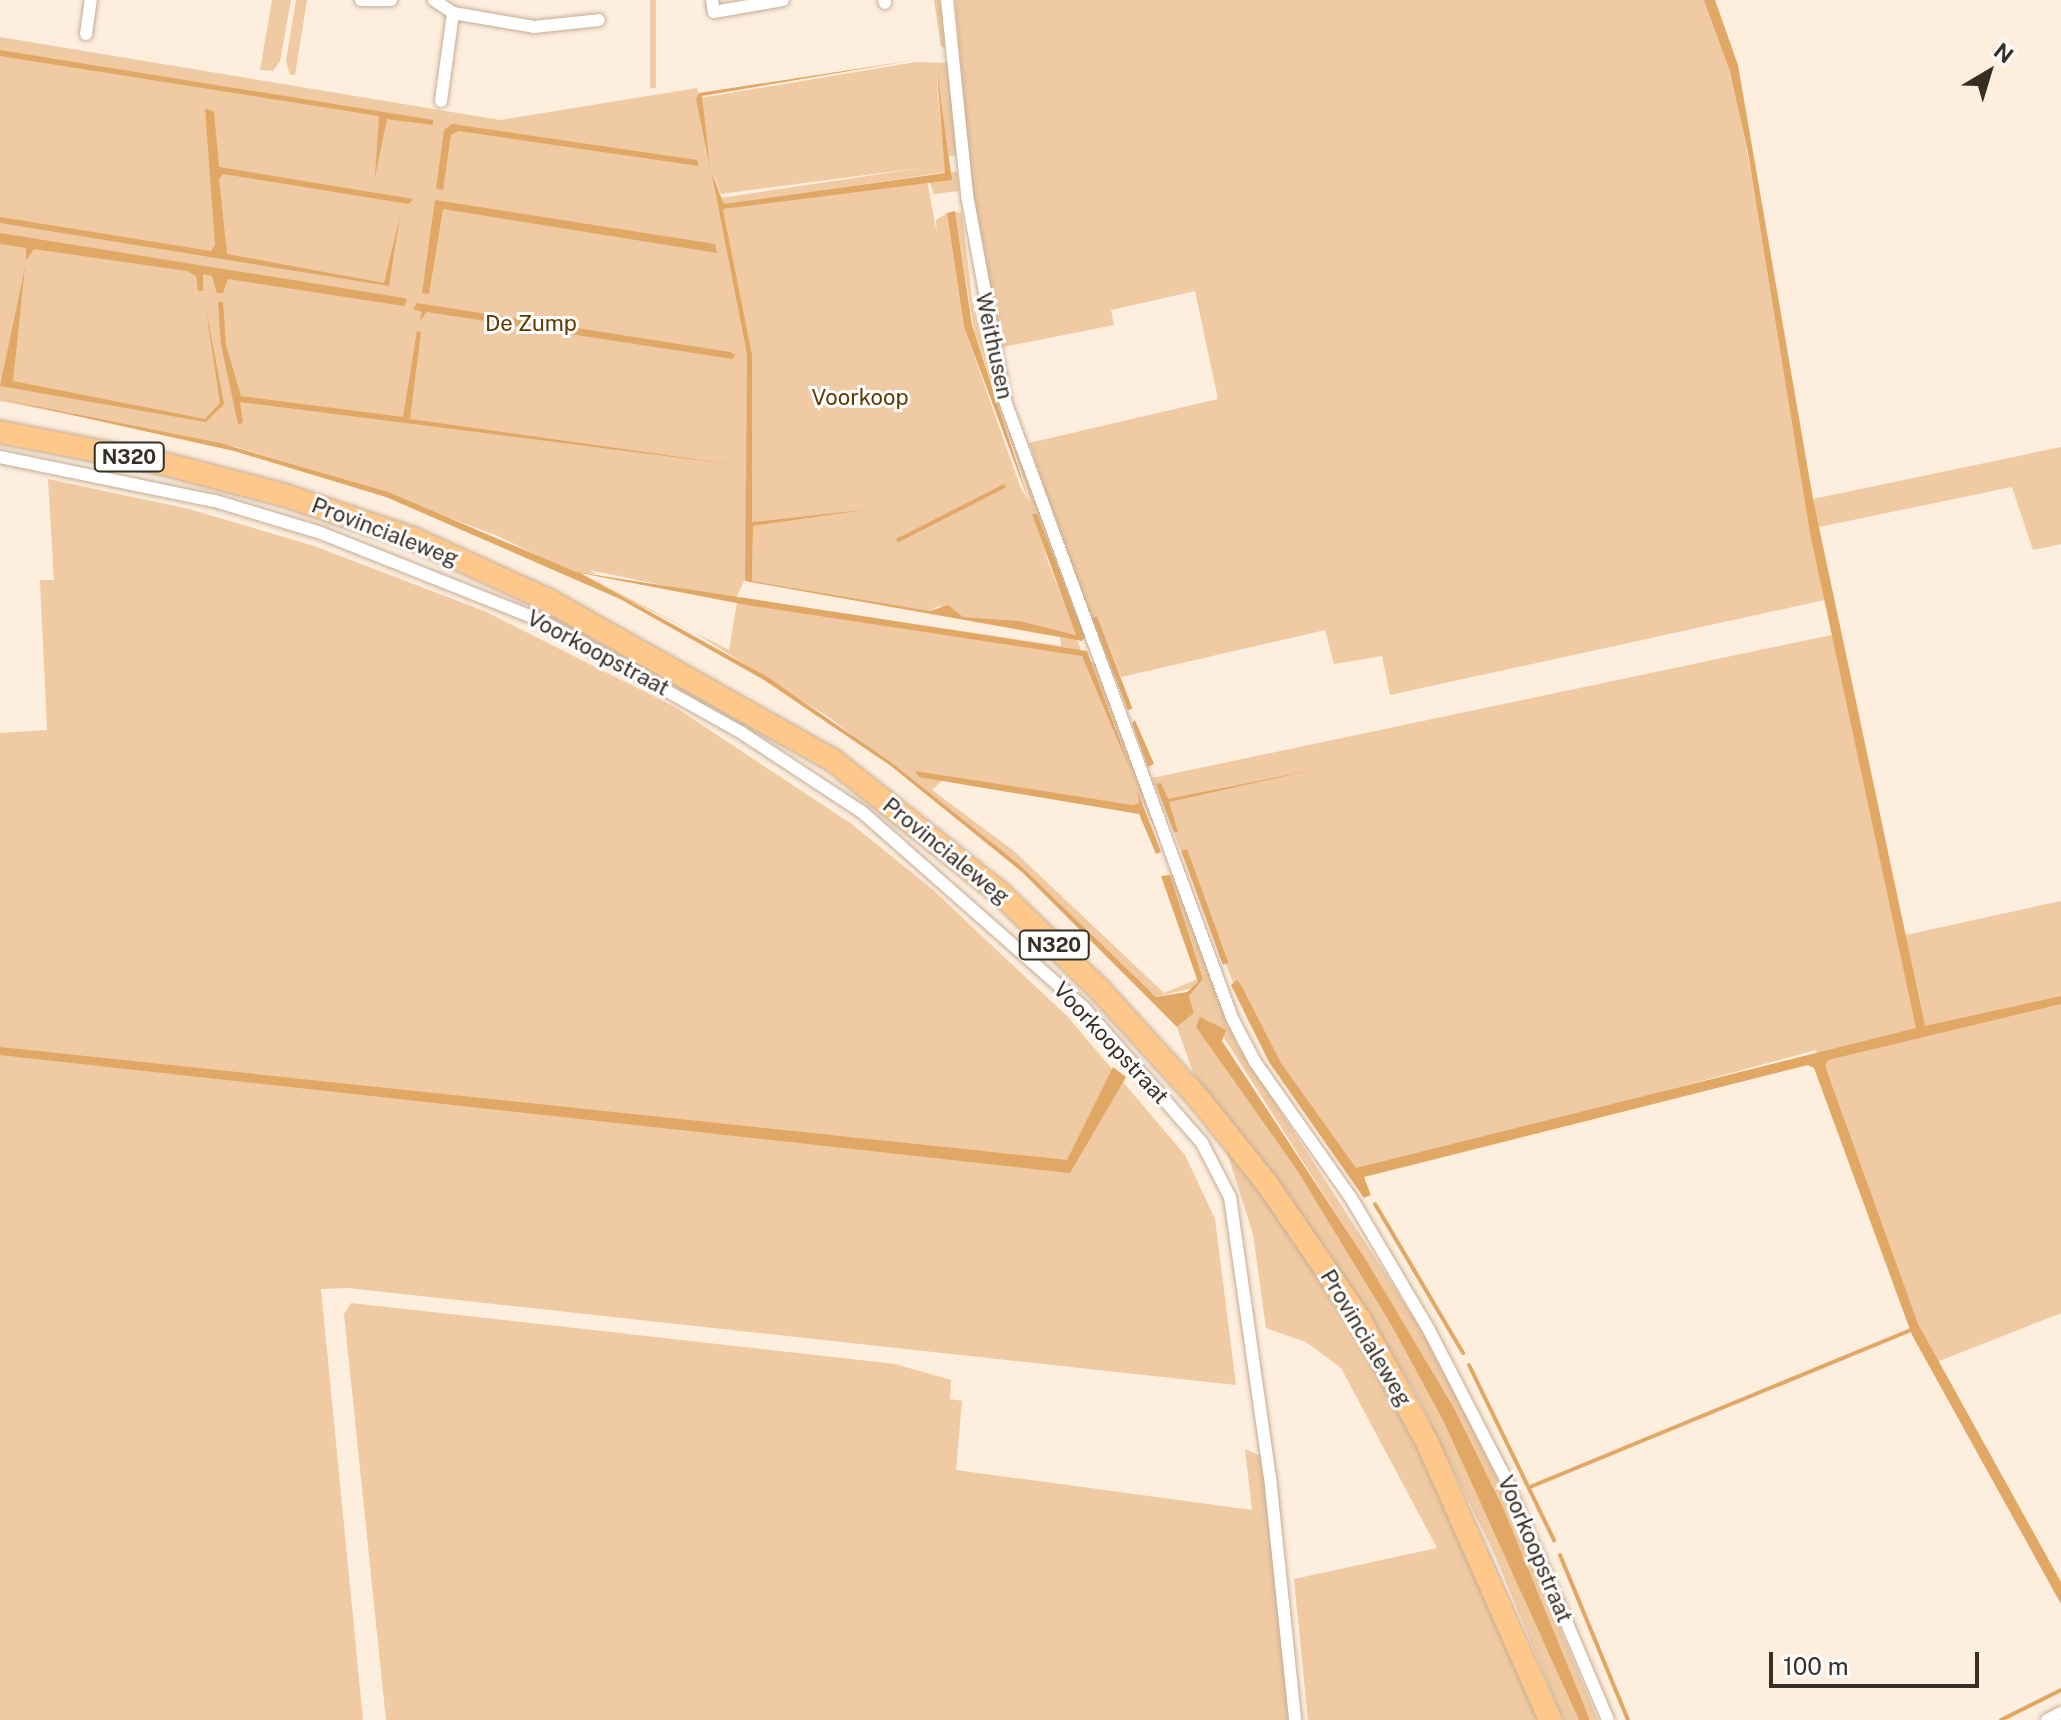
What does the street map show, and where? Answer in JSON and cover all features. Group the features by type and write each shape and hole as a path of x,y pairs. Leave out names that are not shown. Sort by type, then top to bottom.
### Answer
{"highway":[{"name":"Provincialeweg","path":"0,432 257,487 412,538 550,601 655,656 834,761 1000,893 1100,990 1200,1100 1268,1185 1360,1320 1427,1442 1550,1720"}],"street":[{"path":"86,34 91,0"},
{"path":"361,0 391,0"},
{"path":"434,0 453,13 551,28 599,20"},
{"path":"712,0 714,12 783,0"},
{"name":"Weithusen","path":"947,0 967,195 991,347 1032,479 1099,653"},
{"path":"441,101 453,13"},
{"name":"Voorkoopstraat","path":"0,457 263,515 424,570 540,620 742,733 862,812 1084,1008 1202,1143 1230,1197 1239,1239 1295,1720"},
{"name":"Voorkoopstraat","path":"1099,653 1232,1018 1255,1062 1351,1198 1429,1330 1504,1475 1608,1720"},
{"path":"2047,1720 2061,1713"}],"green space":[{"path":"272,0 291,0 280,61 273,71 260,70"},
{"path":"296,0 307,0 295,75 290,75 286,61"},
{"path":"650,0 656,0 656,88 650,88"},
{"path":"934,0 940,0 948,48 941,47"},
{"path":"955,0 1710,0 1727,47 1813,499 2061,447 2061,544 2033,550 2012,487 1814,528 1829,599 1390,695 1382,656 1334,664 1325,630 1121,677 1097,616 1093,617 1115,677 1110,677 1029,443 1218,399 1195,291 1111,310 1114,325 998,348 973,205"},
{"name":"De Zump","path":"0,37 500,120 697,88 700,98 916,62 949,63 956,155 949,156 936,73 946,172 723,205 721,198 927,167 720,194 715,175 747,350 746,577 735,600 589,570 597,574 580,573 729,650 738,597 1061,646 1060,637 1077,640 1132,776 1091,662 1098,663 1166,853 1137,790 1139,803 1133,805 916,772 943,780 932,790 1014,851 1164,993 1198,979 1197,987 1156,997 1021,866 830,718 694,632 498,536 356,483 236,447 0,401"},
{"path":"951,172 957,172 959,191 934,194 929,180 951,180"},
{"name":"Voorkoop","path":"927,180 937,234 936,220 947,213 964,327 1021,489 1031,503 974,330 955,212 962,213 972,299 991,374 1085,637 1036,514 1047,559 1077,635 1020,621 963,617 938,606 930,611 752,581 753,526 879,508 752,522 752,354 723,209"},
{"path":"48,479 189,509 314,546 484,611 675,707 853,825 932,889 1067,1016 1185,1155 1215,1219 1236,1385 348,1288 321,1289 363,1720 0,1720 0,733 47,730 40,580 54,580"},
{"path":"1836,634 1901,936 2061,901 2061,1313 1934,1363 1917,1333 1816,1050 1350,1176 1249,1023 1152,778"},
{"path":"1174,873 1237,1044 1429,1341 1504,1492 1598,1720 1590,1720 1505,1515 1370,1267 1223,1036 1200,1018 1197,1028 1336,1224 1407,1337 1581,1720 1563,1720 1494,1553 1414,1391 1328,1252 1194,1075 1177,1027 1194,1013 1189,996 1203,979 1170,875"},
{"path":"1225,1146 1295,1241 1367,1353 1445,1499 1541,1720 1308,1720 1294,1579 1437,1548 1341,1368 1306,1342 1266,1328 1253,1234"},
{"path":"351,1303 895,1364 951,1380 950,1399 962,1401 956,1470 1252,1510 1245,1449 1265,1458 1291,1720 386,1720 344,1314"}],"shaded area":[{"path":"1704,0 1715,0 1738,65 1813,499 1925,1026 2061,996 2061,1004 1828,1060 1825,1066 1918,1324 2061,1582 2061,1604 1912,1335 1814,1068 1808,1065 1364,1177 1371,1195 1364,1198 1269,1062 1231,985 1237,980 1241,985 1281,1063 1356,1168 1916,1028 1810,533 1748,153 1730,71"},
{"path":"0,50 433,120 433,125 387,119 375,177 379,116 0,56"},
{"path":"915,60 702,96 710,167 696,99 699,93"},
{"path":"937,71 952,180 723,209 752,354 752,522 879,508 753,526 752,581 930,611 948,605 963,617 1020,621 1076,635 1032,514 1037,514 1085,637 1082,641 745,581 747,354 712,175 724,204 945,173"},
{"path":"205,108 214,112 219,167 413,199 409,204 223,174 219,179 227,254 384,283 400,216 389,286 0,223 0,217 211,251 215,245"},
{"path":"452,124 697,160 699,166 459,131 451,135 443,190 436,189 444,130"},
{"path":"435,200 715,244 717,253 443,209 429,294 422,293"},
{"path":"955,211 972,325 1030,504 964,327 947,213"},
{"path":"0,233 407,300 404,306 228,279 223,293 217,293 212,276 203,274 203,291 198,291 196,276 187,271 34,249 26,261 26,248 0,244"},
{"path":"25,267 13,381 205,419 220,403 205,304 224,404 206,422 0,386"},
{"path":"218,302 223,302 226,345 241,396 403,417 417,331 421,332 410,419 736,465 240,402 243,423 238,424 221,345"},
{"path":"417,303 735,355 733,359 427,312 419,322 422,312 413,309"},
{"path":"0,399 220,443 388,492 576,572 1087,651 1133,777 1082,656 747,605 580,573 766,676 892,763 1021,866 1156,997 1187,992 1198,982 1161,876 1170,875 1203,979 1189,996 1194,1013 1177,1027 1022,872 891,766 764,680 620,599 386,497 234,451"},
{"path":"1004,484 1006,488 898,542 896,539"},
{"path":"1097,616 1132,708 1128,710 1092,618"},
{"path":"1135,720 1154,764 1148,767 1132,723"},
{"path":"1313,770 1169,802 1178,832 1174,832 1156,784 1161,783 1168,799"},
{"path":"915,771 1133,805 1139,803 1137,790 1161,852 1156,854 1139,814 919,777"},
{"path":"1187,849 1228,963 1223,965 1181,851"},
{"path":"1200,1017 1226,1030 1222,1041 1366,1260 1455,1410 1504,1510 1590,1720 1579,1720 1444,1422 1392,1326 1297,1170 1196,1027"},
{"path":"0,1047 1067,1160 1113,1067 1126,1077 1070,1173 0,1055"}],"waterway":[{"path":"1375,1204 1463,1353"},
{"path":"1530,1487 1913,1329"},
{"path":"1469,1365 1554,1540"},
{"path":"1560,1555 1628,1720"},
{"path":"2001,1720 2061,1690"}]}
